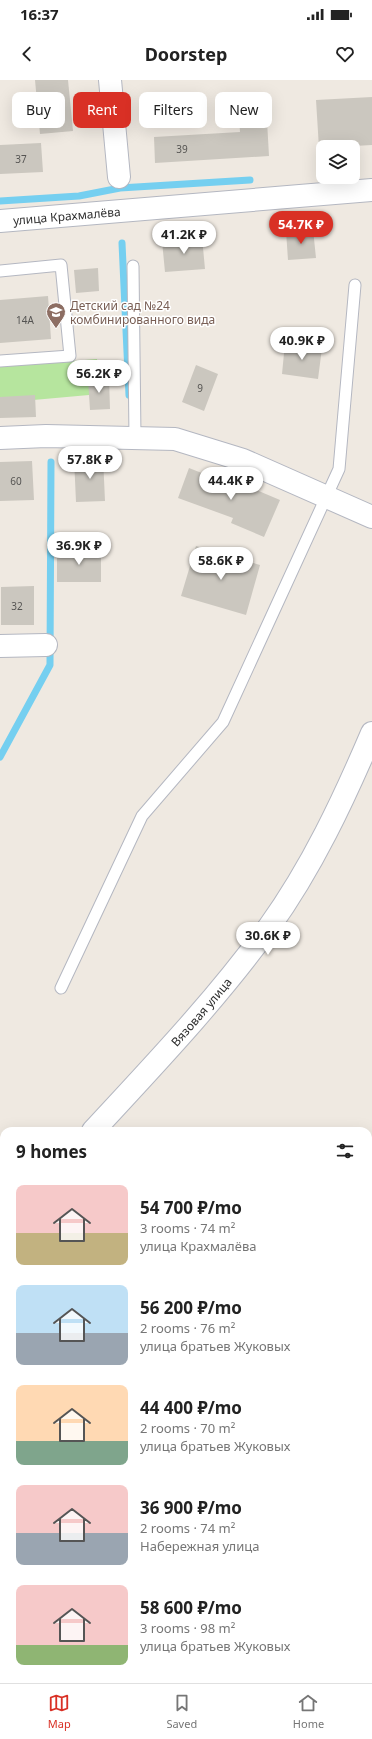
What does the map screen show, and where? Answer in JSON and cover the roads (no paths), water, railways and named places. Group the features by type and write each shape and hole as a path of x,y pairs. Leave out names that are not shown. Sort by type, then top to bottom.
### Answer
{"street":[{"path":"110,80 119,177"},
{"name":"улица Крахмалёва","path":"0,221 372,190"},
{"path":"0,438 46,436 175,439 243,460 372,517"},
{"path":"0,646 46,645"},
{"name":"Вязовая улица","path":"97,1127 189,1028 269,927 309,865 344,798 372,733"}],"lane":[{"path":"0,271 61,265 70,356 0,361"},
{"path":"133,266 135,437"},
{"path":"61,988 142,816 223,722 339,469 355,285"}],"waterway":[{"path":"0,201 79,196 120,188 250,180"},
{"path":"122,243 129,395"},
{"path":"0,757 50,665 51,462"}],"place":[{"name":"Детский сад №24 комбинированного вида","path":"56,329"}]}
